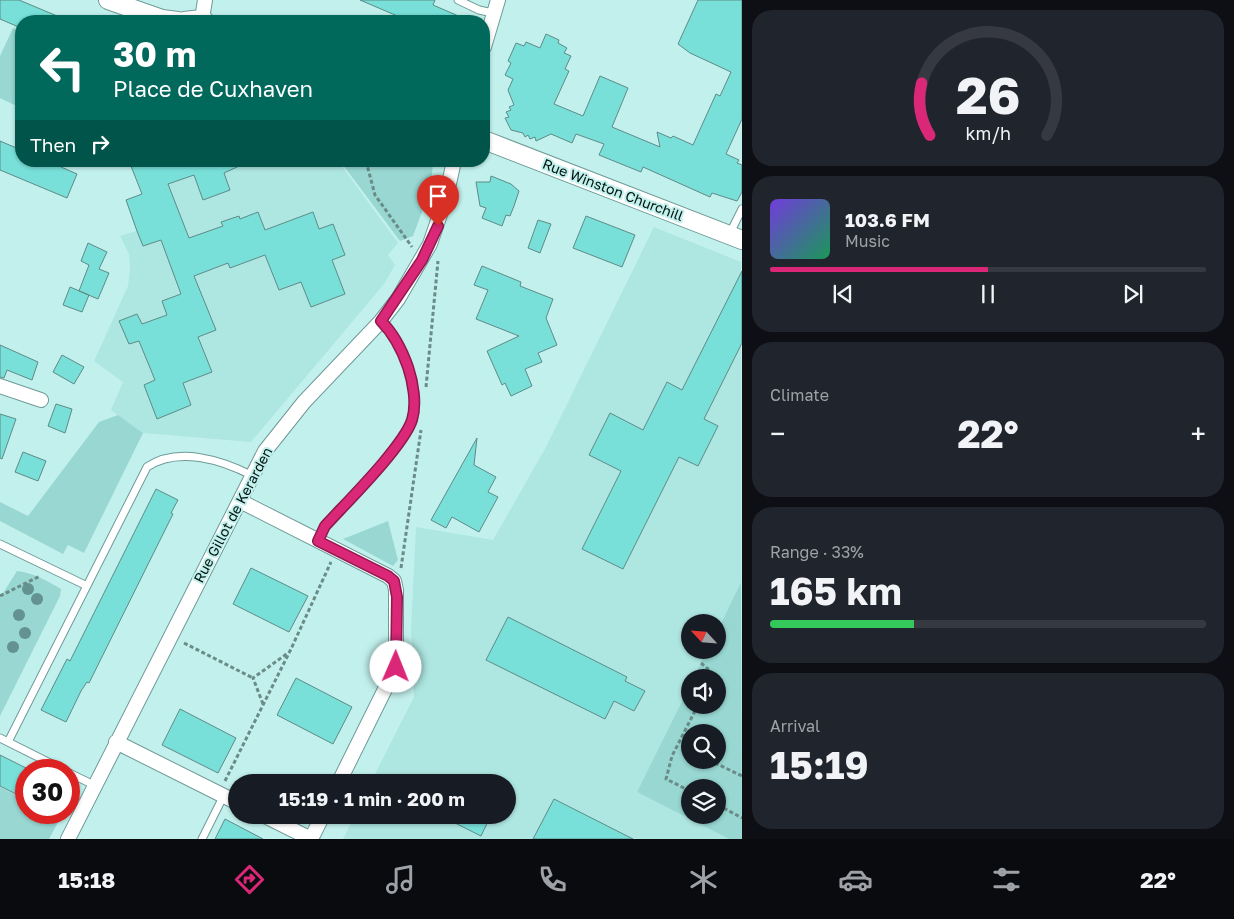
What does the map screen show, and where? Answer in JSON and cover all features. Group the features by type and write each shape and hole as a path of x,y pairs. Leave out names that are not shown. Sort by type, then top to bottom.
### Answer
{"street":[{"path":"108,0 134,15"},
{"path":"204,0 204,15"},
{"path":"490,26 496,6"},
{"name":"Rue Winston Churchill","path":"490,142 735,238"},
{"name":"Rue Gillot de Kerarden","path":"68,839 265,451 304,402 381,321 422,260 438,226 453,167"},
{"path":"0,386 41,400"},
{"path":"240,501 388,576 394,581 397,597 396,667 343,774"},
{"path":"116,742 228,798"},
{"path":"281,824 311,839 318,824"}],"lane":[{"path":"458,0 479,10 496,6"},
{"path":"735,238 742,209"},
{"path":"318,541 325,526 403,438 412,420 414,396 410,374 404,356 391,332 381,321"},
{"path":"8,742 85,586 147,467 157,460 166,458 217,460 228,463 253,476"},
{"path":"0,544 85,586"},
{"path":"0,738 42,759"},
{"path":"80,779 94,786"},
{"path":"202,839 221,794"}],"path":[{"path":"367,167 374,195 422,260"},
{"path":"221,794 333,559 334,549"},
{"path":"0,596 53,569"},
{"path":"170,636 253,678 263,705"},
{"path":"253,678 290,652"},
{"path":"701,663 708,669"},
{"path":"681,786 666,779 672,756 693,714"},
{"path":"726,768 742,776"},
{"path":"726,809 742,818"}],"shaded area":[{"path":"13,28 15,29 15,105 0,98 0,56"},
{"path":"131,167 342,167 398,243 388,255 395,265 384,284 251,442 143,433 111,410 123,382 94,361 128,286 129,254 120,236 136,231 126,200 142,194"},
{"path":"344,167 433,167 431,188 413,236 400,241"},
{"path":"654,227 741,262 741,582 726,614 681,614 681,659 703,659 698,669 681,669 681,703 637,792 681,814 681,824 700,824 729,839 343,839 350,824 516,824 516,774 375,774 414,697 411,629 416,527 493,540 546,447"},
{"path":"118,415 143,433 84,553 68,545 63,554 0,521 0,502 28,516 99,422"},
{"path":"388,521 398,560 393,566 343,539"},
{"path":"17,571 34,575 61,589 60,596 0,716 0,598"},
{"path":"741,582 742,839 729,839 700,824 726,824 726,779 681,779 681,814 637,792 681,703 681,714 726,714 726,669 698,669 703,659 726,659 726,614"},
{"path":"0,787 15,794 15,824 57,824 49,839 0,839"}],"building":[{"path":"0,0 19,0 55,15 15,15 15,25 0,19"},
{"path":"360,0 435,0 433,5 456,15 395,15"},
{"path":"698,0 742,0 742,119 726,154 739,160 737,163 742,165 742,192 737,201 712,193 710,197 643,167 641,172 599,155 604,144 576,134 572,143 551,134 536,141 535,137 530,139 528,135 525,137 523,133 511,130 505,118 509,117 506,112 511,110 509,107 514,105 508,90 513,79 505,75 511,63 508,61 516,43 524,46 526,42 540,48 546,34 559,40 558,43 567,48 564,53 571,56 565,69 569,71 554,104 583,116 600,76 628,88 612,127 660,147 657,132 671,138 673,136 693,145 716,94 720,96 731,72 690,53 678,44"},
{"path":"0,141 15,147 15,167 61,167 77,174 67,198 0,170"},
{"path":"131,167 237,167 224,173 230,190 203,200 194,175 168,184 189,238 223,226 221,222 239,216 240,219 258,212 265,230 313,212 319,229 333,224 345,255 332,260 345,294 311,307 301,282 279,290 265,255 230,268 228,263 194,276 216,330 198,337 212,372 183,383 191,405 157,419 144,385 155,380 139,341 129,344 119,321 137,314 142,324 167,315 162,301 181,294 161,240 143,246 137,231 126,200 142,194"},
{"path":"491,176 511,184 519,191 510,216 506,215 502,226 482,218 486,208 480,206 476,182 490,182"},
{"path":"586,216 635,235 622,267 573,248"},
{"path":"538,220 551,224 540,253 528,248"},
{"path":"88,243 107,252 99,269 109,273 98,299 79,291 89,265 81,261"},
{"path":"482,266 521,282 520,286 553,299 546,318 557,345 538,353 542,362 525,369 532,386 511,396 505,383 502,385 487,351 519,336 476,319 488,290 474,285"},
{"path":"742,271 742,343 704,419 718,426 698,466 679,457 623,569 582,549 621,471 589,455 610,413 643,430 667,382 682,390"},
{"path":"70,287 89,295 82,312 63,305"},
{"path":"0,345 38,362 32,380 7,370 4,378 0,377"},
{"path":"62,355 84,367 74,384 53,372"},
{"path":"56,404 72,409 65,433 48,426"},
{"path":"0,414 16,419 2,459 0,458"},
{"path":"477,438 474,465 496,477 488,492 498,497 479,532 452,517 446,528 431,520"},
{"path":"23,452 46,461 38,481 15,472"},
{"path":"156,489 178,500 171,513 173,514 89,683 87,682 81,691 66,722 41,710 67,659 70,661"},
{"path":"251,568 308,596 289,632 233,604"},
{"path":"508,617 627,677 625,681 645,691 634,711 614,701 605,719 486,660"},
{"path":"296,678 352,707 333,744 277,715"},
{"path":"180,709 236,738 218,773 162,745"},
{"path":"0,755 15,762 15,794 0,786"},
{"path":"554,799 633,839 533,839"},
{"path":"225,819 228,821 228,824 234,824 263,839 215,839"},
{"path":"457,824 487,824 481,836"}],"route":[{"path":"396,667 397,597 394,581 388,576 318,541 325,526 403,438 412,420 414,396 410,374 404,356 391,332 381,321 398,299 422,260 438,226"}]}
